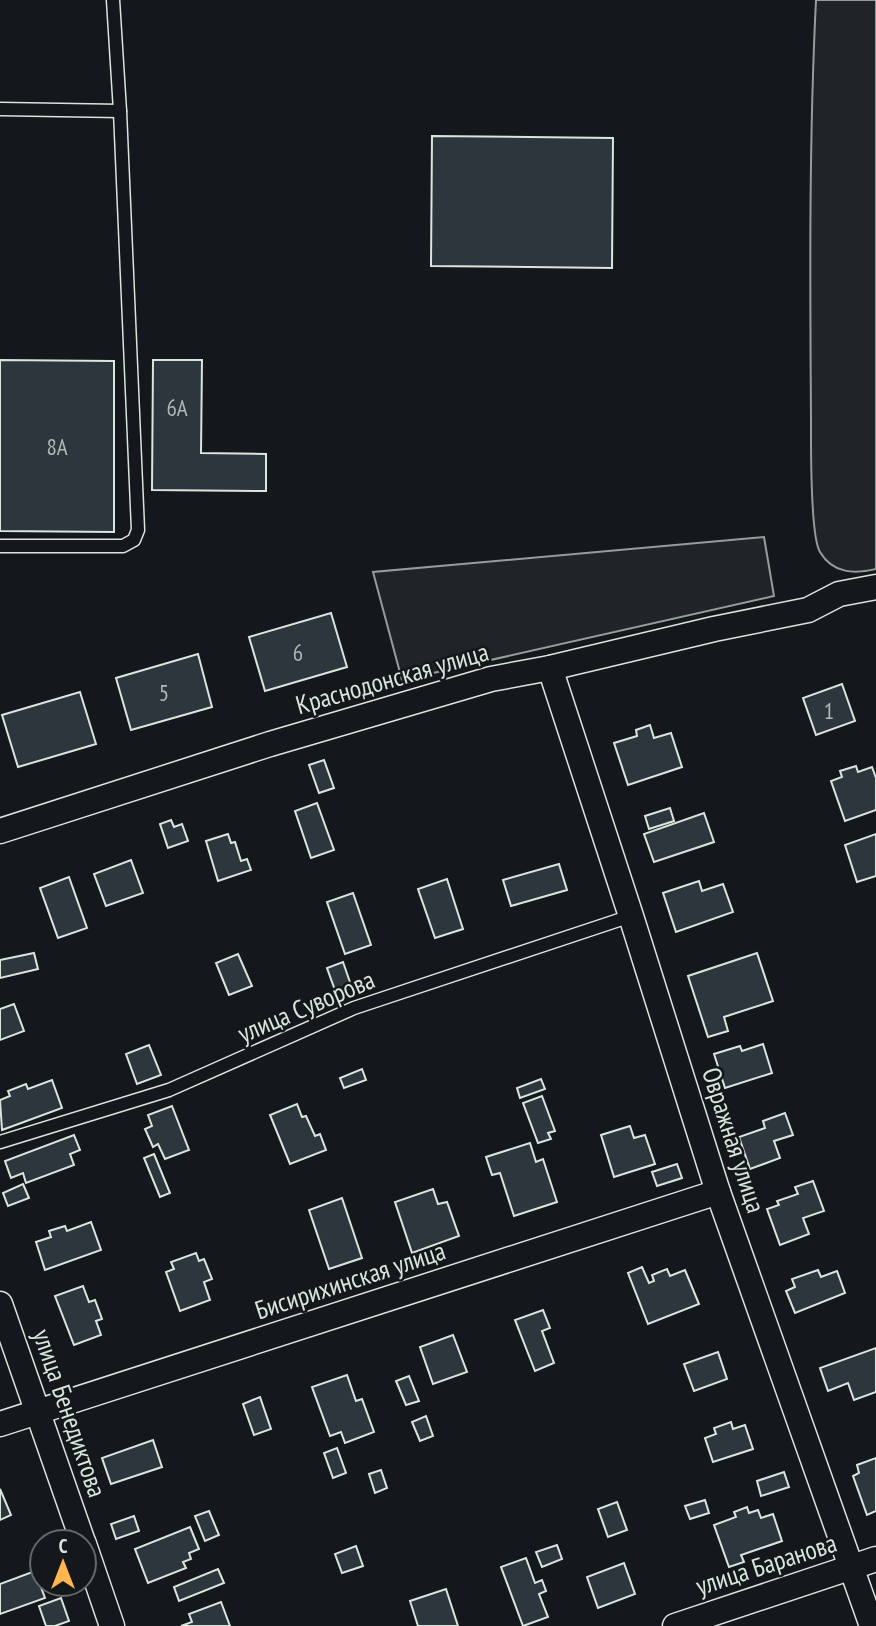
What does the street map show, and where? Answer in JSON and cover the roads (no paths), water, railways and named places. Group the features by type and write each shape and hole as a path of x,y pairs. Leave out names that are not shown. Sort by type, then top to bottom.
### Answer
{"street":[{"name":"Краснодонская улица","path":"0,831 270,744 491,679 808,610 839,594 876,587"},
{"name":"Овражная улица","path":"550,668 718,1192 864,1563 872,1626"},
{"name":"Бисирихинская улица","path":"0,1424 718,1192"},
{"name":"улица Бенедиктова","path":"0,1304 79,1528"},
{"name":"улица Баранова","path":"675,1626 864,1563"},
{"name":"улица Бенедиктова","path":"98,1584 112,1626"}],"lane":[{"path":"0,546 123,546 134,540 138,530 113,0"},
{"path":"0,109 120,111"},
{"name":"улица Суворова","path":"0,1142 169,1090 354,1008 631,916"}]}
